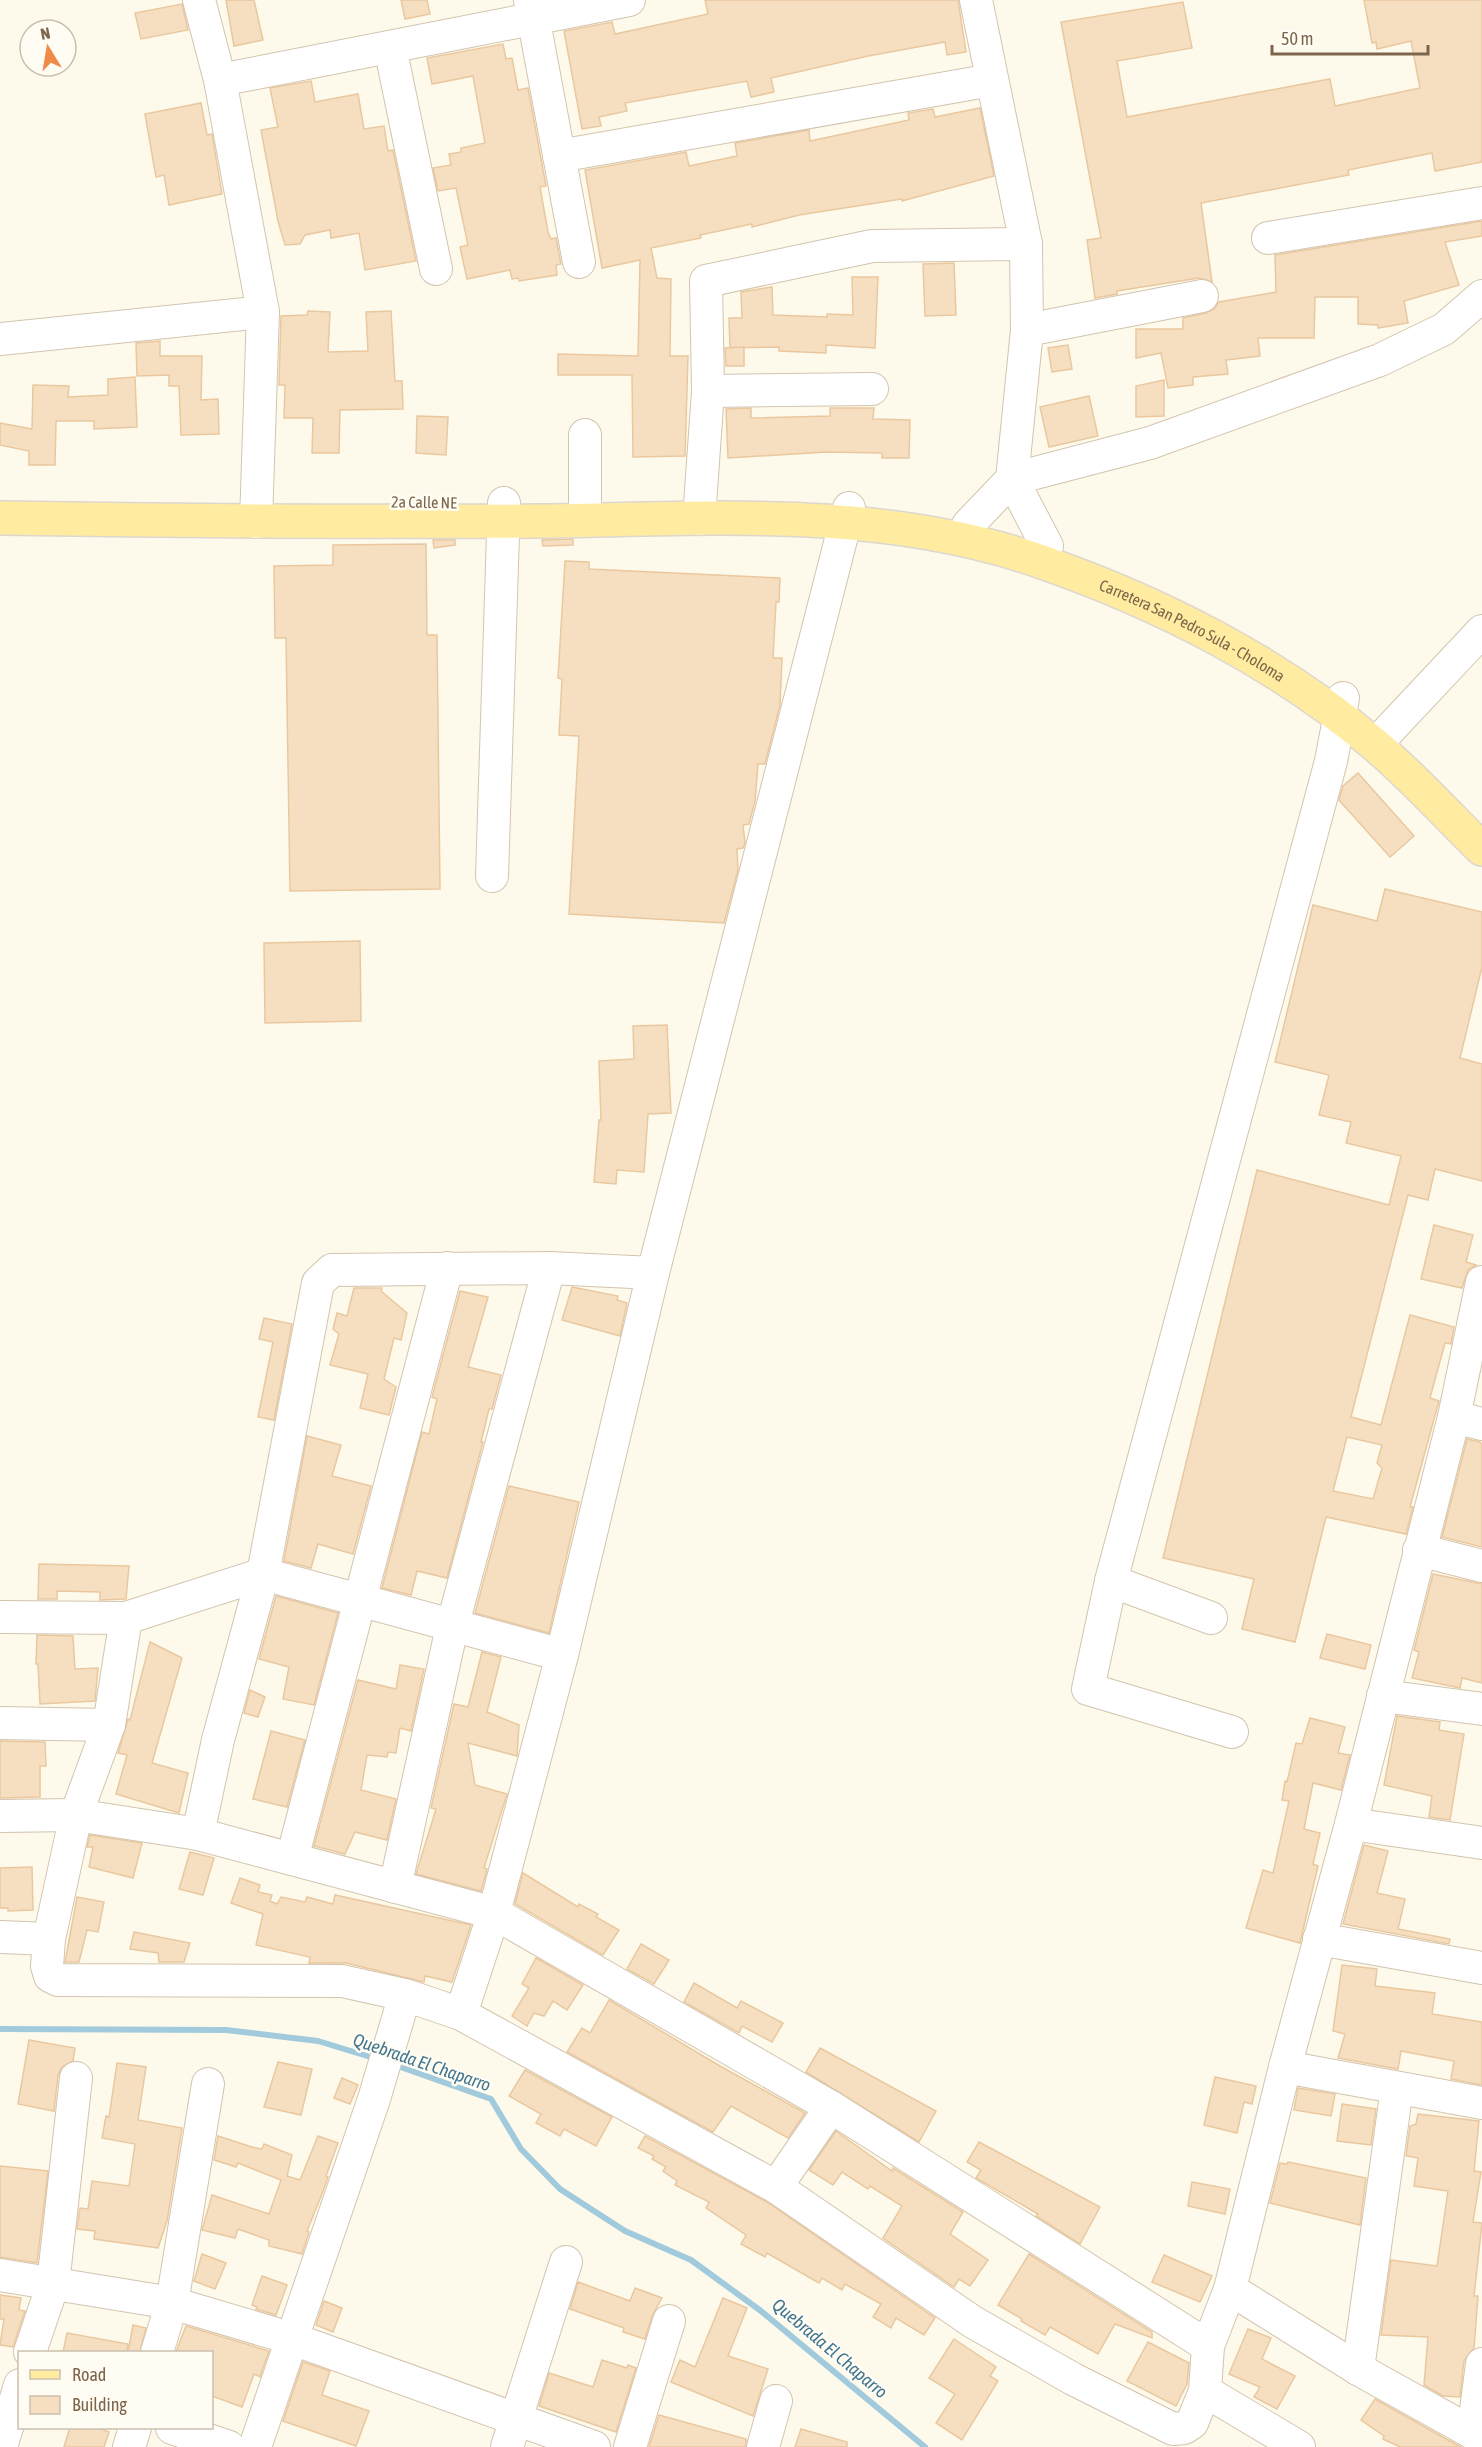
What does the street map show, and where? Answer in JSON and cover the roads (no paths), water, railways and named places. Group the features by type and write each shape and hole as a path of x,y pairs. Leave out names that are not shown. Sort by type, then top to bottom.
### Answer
{"main road":[{"name":"2a Calle NE","path":"0,498 257,512"},
{"name":"2a Calle NE","path":"504,512 585,504 700,512"},
{"name":"2a Calle NE","path":"0,518 257,512 700,512 847,515"},
{"name":"Carretera San Pedro Sula - Choloma","path":"847,515 919,515 968,525 1047,546 1155,590 1261,646 1342,708 1482,829"},
{"name":"Carretera San Pedro Sula - Choloma","path":"847,515 962,539 1040,561 1156,609 1342,708"},
{"name":"Carretera San Pedro Sula - Choloma","path":"1379,739 1482,849"}],"street":[{"path":"199,0 220,81 263,312 257,512"},
{"path":"220,81 390,47 532,9 629,0"},
{"path":"976,0 1026,244 1027,330 1012,479 1047,546"},
{"path":"532,9 579,262"},
{"path":"390,47 436,269"},
{"path":"559,156 992,80"},
{"path":"1268,238 1482,203"},
{"path":"700,512 708,391 706,281 872,246 1026,244"},
{"path":"1027,330 1202,296"},
{"path":"968,525 1012,479 1150,443 1380,360 1444,329 1482,296"},
{"path":"0,339 263,312"},
{"path":"708,391 872,389"},
{"path":"585,435 585,504"},
{"path":"492,876 504,512"},
{"path":"461,2014 494,1913 562,1654 653,1272 847,515"},
{"path":"1379,739 1482,631"},
{"path":"1232,1732 1088,1689 1111,1581 1342,708"},
{"path":"292,1860 447,1268"},
{"path":"198,1834 218,1740 263,1574 318,1283 332,1270 549,1268 653,1272"},
{"path":"395,1887 452,1627 549,1268"},
{"path":"126,1618 109,1725 76,1815 50,1939 47,1966 50,1976 58,1980 342,1981 405,1995 461,2014 776,2187 973,2322 1073,2379 1173,2429 1184,2428 1192,2423 1205,2391 1208,2346 1230,2289 1285,2067 1352,1824 1419,1550 1468,1421 1482,1282"},
{"path":"1419,1550 1482,1566"},
{"path":"0,1617 126,1618 263,1574 452,1627 562,1654"},
{"path":"1111,1581 1211,1618"},
{"path":"1383,1696 1482,1709"},
{"path":"0,1723 109,1725"},
{"path":"0,1816 76,1815 198,1834 494,1913 831,2107 1208,2346"},
{"path":"1352,1824 1482,1843"},
{"path":"0,1937 50,1939"},
{"path":"1319,1939 1482,1968"},
{"path":"255,2447 290,2338 374,2099 405,1995"},
{"path":"1285,2067 1482,2103"},
{"path":"30,2351 53,2284 76,2078"},
{"path":"157,2351 172,2303 208,2084"},
{"path":"1358,2369 1397,2088"},
{"path":"776,2187 831,2107"},
{"path":"512,2433 566,2262"},
{"path":"0,2275 172,2303 290,2338 512,2433 594,2447"},
{"path":"1230,2289 1358,2369 1478,2436 1482,2364"},
{"path":"630,2447 669,2321"},
{"path":"0,2377 18,2383"},
{"path":"0,2447 18,2390"},
{"path":"1205,2391 1299,2447"},
{"path":"763,2447 776,2401"},
{"path":"129,2447 134,2429"},
{"path":"178,2429 229,2447"}],"waterway":[{"name":"Quebrada El Chaparro","path":"0,2029 226,2030 318,2041 377,2059"},
{"name":"Quebrada El Chaparro","path":"392,2064 491,2099 521,2149 560,2189 625,2231 691,2260 761,2311 925,2447"}]}
